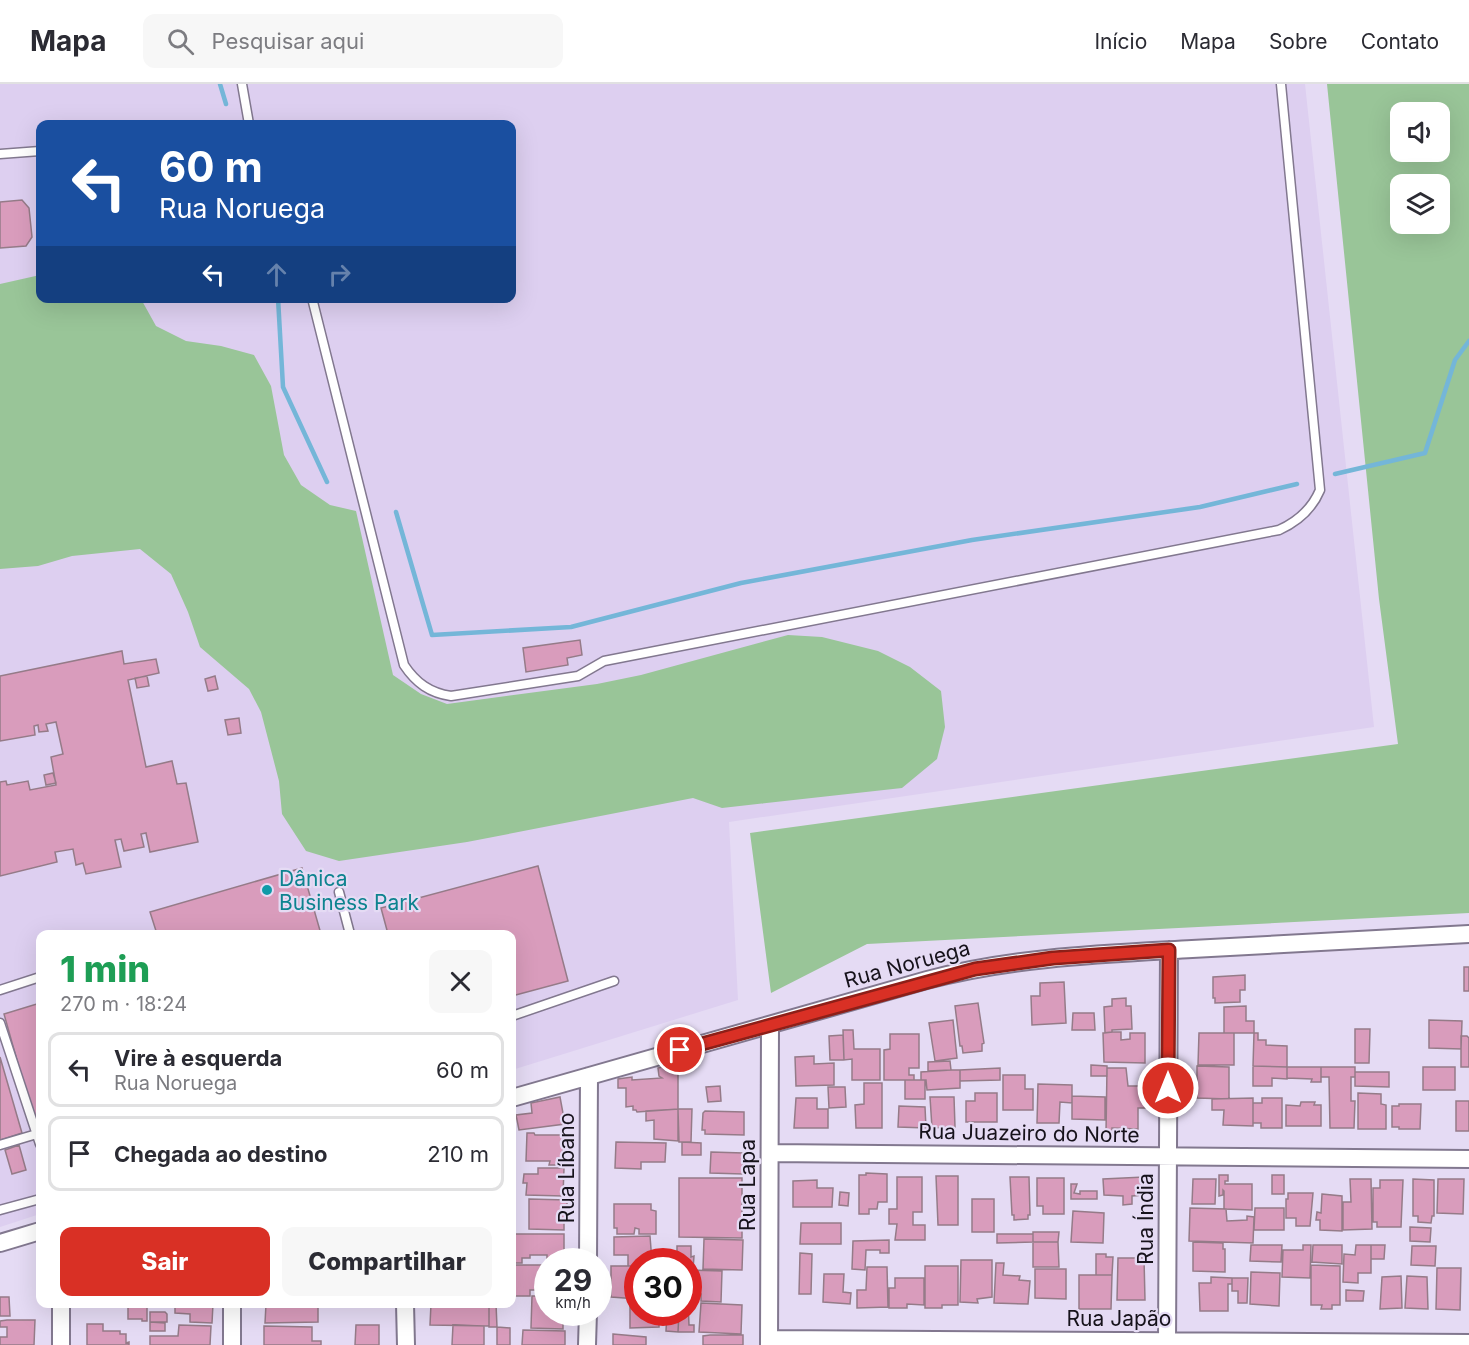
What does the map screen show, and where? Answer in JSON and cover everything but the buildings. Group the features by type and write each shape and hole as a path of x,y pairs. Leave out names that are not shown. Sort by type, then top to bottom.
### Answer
{"street":[{"name":"Rua Noruega","path":"516,1097 938,977 990,966 1053,958 1169,950 1469,934"},
{"name":"Rua Índia","path":"1167,1343 1169,950"},
{"name":"Rua Lapa","path":"769,1342 770,1025"},
{"name":"Rua Líbano","path":"588,1248 590,1076"},
{"name":"Rua Juazeiro do Norte","path":"770,1153 1469,1159"},
{"path":"0,1243 36,1232"},
{"path":"60,1308 61,1345"},
{"path":"232,1308 232,1345"},
{"path":"405,1308 406,1345"},
{"path":"587,1345 588,1326"},
{"name":"Rua Japão","path":"769,1342 1469,1343"}],"lane":[{"path":"242,84 248,120"},
{"path":"313,303 404,665 415,680 431,691 441,694 451,696 578,676 604,661 1279,530 1298,520 1320,490 1281,84"},
{"path":"0,153 36,151"},
{"path":"339,892 349,930"},
{"path":"0,990 36,978"},
{"path":"516,1015 614,981"},
{"path":"0,1023 36,1127"},
{"path":"0,1145 36,1134"},
{"path":"0,1210 36,1200"}],"shaded area":[{"path":"0,84 1305,84 1374,727 729,822 738,1000 516,1069 516,930 36,930 36,1215 0,1227"}],"green space":[{"path":"1327,84 1469,84 1469,913 867,944 771,993 750,833 1398,744 1379,599"},
{"path":"36,276 36,303 143,303 156,326 186,341 221,346 254,355 271,386 284,455 301,485 330,505 356,511 393,675 421,694 447,704 597,684 641,675 788,635 822,637 878,651 910,667 941,691 945,727 937,759 902,788 722,808 693,798 467,842 339,861 306,851 282,814 279,781 261,712 249,689 200,647 171,574 140,549 72,556 38,566 0,569 0,284"}],"waterway":[{"path":"220,84 226,104"},
{"path":"278,303 283,387 327,482"},
{"path":"1335,474 1425,453 1455,360 1469,341"},
{"path":"396,512 432,635 571,627 741,583 972,540 1200,507 1297,484"}],"place":[{"name":"Dânica Business Park","path":"267,890"}],"route":[{"path":"680,1050 960,972 1020,961 1169,950 1168,1088"}]}
